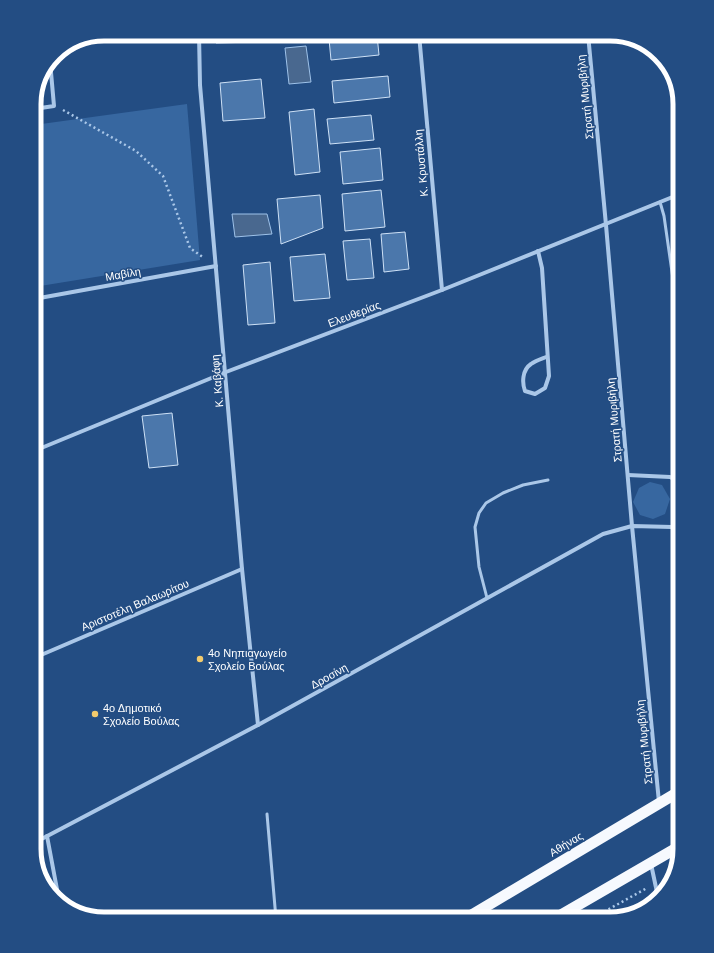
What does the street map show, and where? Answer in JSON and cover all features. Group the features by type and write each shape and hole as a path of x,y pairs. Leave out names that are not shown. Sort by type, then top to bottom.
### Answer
{"highway":[{"name":"Αθήνας","path":"477,912 673,795"},
{"path":"566,912 673,850"}],"street":[{"name":"Κ. Καβάφη","path":"199,41 200,85 242,569 258,725"},
{"name":"Κ. Κρυστάλλη","path":"419,41 442,290"},
{"name":"Στρατή Μυριβήλη","path":"589,41 632,526 659,803"},
{"path":"41,108 54,106 51,71"},
{"name":"Ελευθερίας","path":"41,448 226,372 442,290 673,197"},
{"path":"538,251 542,268 546,357 549,376 544,388 535,394 525,391 522,383 529,364 546,357"},
{"name":"Μαβίλη","path":"41,298 216,266"},
{"path":"628,476 670,477 673,478"},
{"name":"Δροσίνη","path":"41,839 258,725 603,534 632,526 673,526"},
{"name":"Αριστοτέλη Βαλαωρίτου","path":"41,655 242,569"},
{"path":"47,836 57,890"},
{"path":"651,863 657,890"}],"lane":[{"path":"660,202 664,216 673,279"},
{"path":"487,598 479,567 475,527 479,513 486,503 503,493 523,485 548,480"},
{"path":"267,814 275,912"}],"path":[{"path":"54,106 136,152 164,176 190,248 216,266"},
{"path":"604,912 656,883"}],"shaded area":[{"path":"306,46 311,82 289,84 285,48"},
{"path":"187,104 200,260 41,286 41,124"},
{"path":"232,214 267,214 272,234 235,237"},
{"path":"650,482 662,485 670,499 665,514 653,519 640,515 633,502 639,488"}],"building":[{"path":"216,41 255,42 216,43"},
{"path":"329,41 378,41 379,55 331,60"},
{"path":"388,76 390,97 334,103 332,81"},
{"path":"261,79 265,118 223,121 220,83"},
{"path":"314,109 320,172 295,175 289,112"},
{"path":"371,115 374,140 330,144 327,119"},
{"path":"380,148 383,180 343,184 340,152"},
{"path":"381,190 385,227 345,231 342,194"},
{"path":"320,195 323,228 281,244 277,199"},
{"path":"405,232 409,269 384,272 381,234"},
{"path":"370,239 374,278 347,280 343,241"},
{"path":"325,254 330,298 294,301 290,257"},
{"path":"270,262 275,323 248,325 243,265"},
{"path":"172,413 178,465 149,468 142,416"}],"place":[{"name":"4ο Νηπιαγωγείο Σχολείο Βούλας","path":"200,659"},
{"name":"4ο Δημοτικό Σχολείο Βούλας","path":"95,714"}]}
